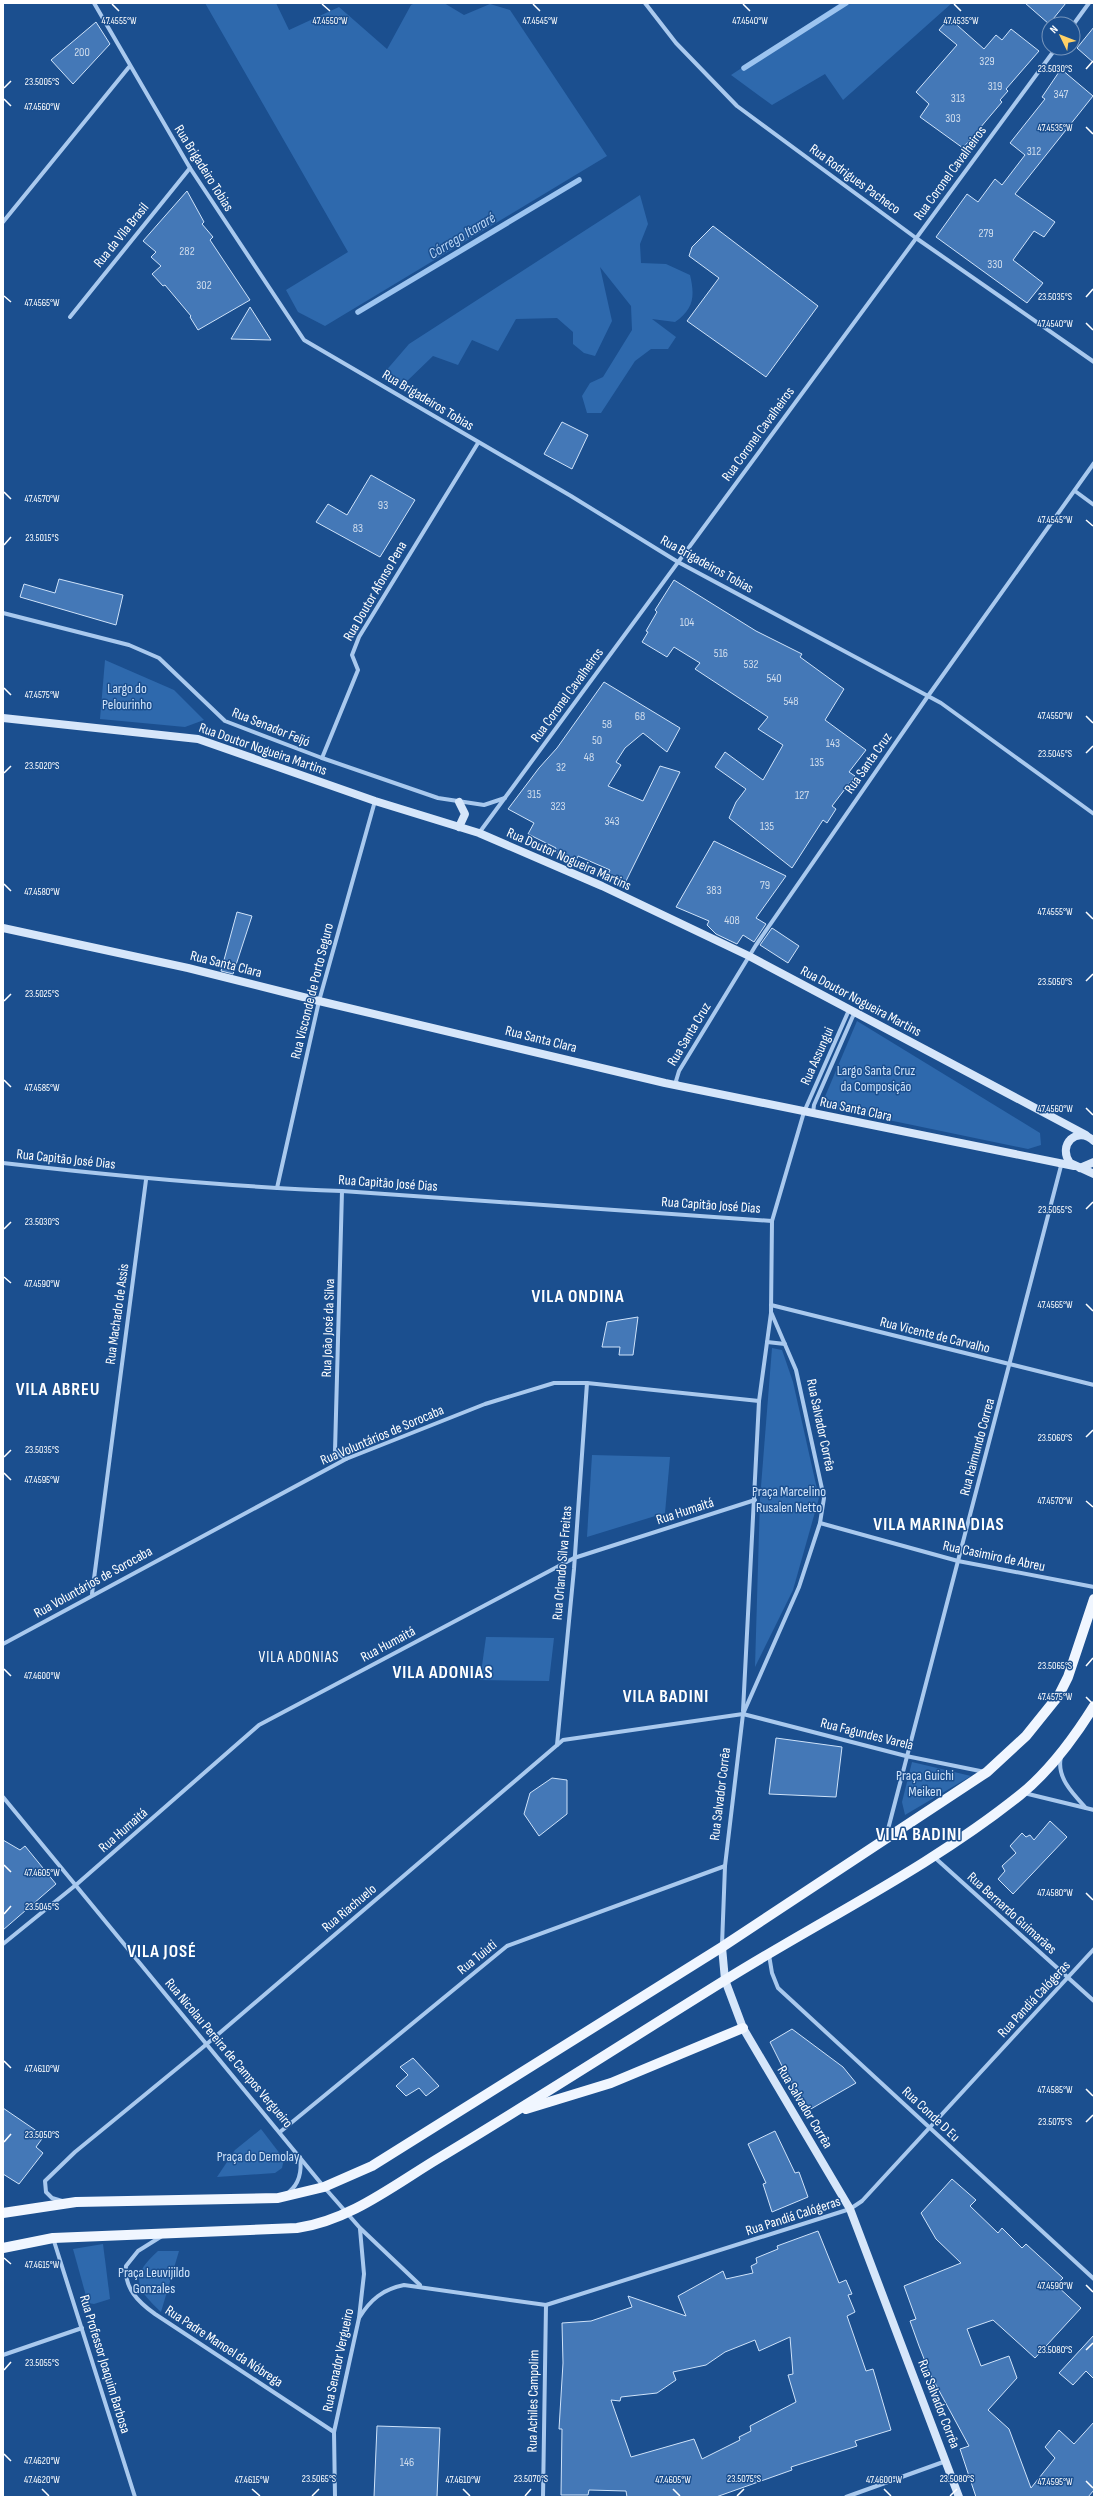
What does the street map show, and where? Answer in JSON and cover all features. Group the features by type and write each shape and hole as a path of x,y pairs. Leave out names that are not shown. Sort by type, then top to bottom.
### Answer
{"main road":[{"name":"Rua Doutor Nogueira Martins","path":"3,718 198,739 375,801 479,833 602,886 749,956 1091,1137"},
{"path":"459,802 465,814 459,827"},
{"name":"Rua Santa Clara","path":"3,928 188,968 319,1001 678,1085 813,1114 1077,1167 1094,1174"},
{"path":"1091,1137 1080,1134 1070,1139 1065,1152 1066,1159 1077,1167 1094,1162"},
{"path":"5,2212 76,2202 283,2196 324,2187 372,2166 722,1947 987,1772 1026,1736 1059,1695 1068,1677 1094,1599"},
{"path":"3,2248 53,2238 297,2228 312,2226 347,2213 513,2114 725,1980 769,1956 980,1825 1023,1793 1075,1736 1094,1706"},
{"name":"Rua Salvador Corrêa","path":"722,1947 725,1980 743,2028 850,2209 959,2497"},
{"path":"513,2114 611,2083 743,2028"}],"street":[{"name":"Rua Brigadeiro Tobias","path":"94,3 129,67 190,168 304,340"},
{"name":"Rua Rodrigues Pacheco","path":"645,3 676,43 737,106 916,238 1094,362"},
{"path":"1080,16 1089,3"},
{"name":"Rua Coronel Cavalheiros","path":"479,833 1050,56"},
{"path":"3,222 129,67"},
{"name":"Rua da Vila Brasil","path":"70,317 190,168"},
{"name":"Rua Brigadeiros Tobias","path":"304,340 365,374 478,443 571,496 678,562 942,703 1094,814"},
{"name":"Rua Doutor Afonso Pena","path":"322,758 358,670 352,655 359,637 478,443"},
{"name":"Rua Santa Cruz","path":"678,1085 676,1081 680,1072 749,956 928,696 1094,463"},
{"path":"1075,491 1094,505"},
{"name":"Rua Senador Feijó","path":"3,613 129,646 159,658 225,721 322,758 438,798 484,806 505,797"},
{"name":"Rua Visconde de Porto Seguro","path":"277,1188 319,1001 375,801"},
{"name":"Rua Assungui","path":"804,1112 853,1012"},
{"name":"Rua Assungui","path":"813,1114 814,1105 853,1016 853,1012"},
{"name":"Rua Salvador Corrêa","path":"722,1947 725,1866 743,1714 759,1401 771,1312 772,1220 804,1112"},
{"name":"Rua Raimundo Correa","path":"885,1839 1065,1152"},
{"name":"Rua Capitão José Dias","path":"3,1163 146,1180 212,1182 277,1188 772,1220"},
{"name":"Rua Machado de Assis","path":"92,1594 146,1180"},
{"name":"Rua João José da Silva","path":"342,1191 335,1451 346,1459"},
{"name":"Rua Vicente de Carvalho","path":"771,1305 1094,1385"},
{"name":"Rua Salvador Corrêa","path":"743,1714 799,1587 820,1523 824,1498 796,1370 771,1312"},
{"path":"767,1342 785,1344"},
{"name":"Rua Voluntários de Sorocaba","path":"3,1644 92,1594 346,1459 484,1404 554,1383 587,1383 759,1401"},
{"name":"Rua Orlando Silva Freitas","path":"557,1746 574,1558 587,1383"},
{"name":"Rua Humaitá","path":"3,1944 77,1884 259,1725 574,1558 755,1500"},
{"name":"Rua Casimiro de Abreu","path":"820,1523 958,1561 1094,1587"},
{"name":"Rua Riachuelo","path":"76,2202 60,2201 49,2196 45,2190 45,2181 75,2152 207,2044 557,1746 567,1739 743,1714"},
{"name":"Rua Fagundes Varela","path":"743,1714 906,1756 987,1772"},
{"path":"1063,1750 1061,1760 1062,1775 1069,1788 1086,1808"},
{"path":"1023,1793 1094,1810"},
{"name":"Rua Nicolau Pereira de Campos Vergueiro","path":"3,1797 77,1884 324,2187 347,2213"},
{"name":"Rua Bernardo Guimarães","path":"932,1856 1094,2001"},
{"name":"Rua Tuiuti","path":"280,2132 507,1946 725,1866"},
{"name":"Rua Pandiá Calógeras","path":"359,2318 366,2308 384,2292 404,2285 421,2286 546,2305 850,2209 862,2201 1094,1949"},
{"name":"Rua Conde D Eu","path":"769,1956 772,1973 778,1988 1094,2279"},
{"path":"283,2196 292,2189 298,2181 302,2170 300,2157"},
{"path":"347,2213 360,2228 421,2286"},
{"name":"Rua Senador Vergueiro","path":"335,2497 334,2432 359,2318 364,2274 360,2228"},
{"name":"Rua Padre Manoel da Nóbrega","path":"166,2233 138,2251 126,2266 128,2282 136,2298 155,2314 334,2432"},
{"name":"Rua Professor Joaquim Barbosa","path":"53,2238 135,2497"},
{"name":"Rua Achiles Campolim","path":"543,2497 546,2305"},
{"path":"3,2355 82,2328"},
{"path":"846,2497 946,2461"}],"green space":[{"path":"205,3 276,3 289,30 339,7 387,49 411,5 415,3 444,3 464,15 490,4 510,10 607,156 325,326 298,312 286,290 348,252"},
{"path":"840,3 952,3 843,100 825,74 772,105 731,75"},
{"path":"640,195 648,224 640,244 641,263 666,264 690,275 692,302 686,312 675,322 652,319 676,337 668,349 651,349 635,361 601,413 587,413 582,396 590,383 603,377 632,330 631,306 600,267 612,321 595,356 584,353 573,344 573,332 557,318 516,319 498,351 472,340 458,365 433,356 404,384 384,373 409,344"},
{"name":"Largo do Pelourinho","path":"105,660 174,690 204,720 185,727 100,719"},
{"name":"Largo Santa Cruz da Composição","path":"857,1021 1040,1133 1041,1145 1028,1149 821,1106"},
{"name":"Praça Marcelino Rusalen Netto","path":"772,1348 782,1350 793,1382 819,1498 793,1590 755,1667 760,1499"},
{"path":"592,1455 670,1457 665,1513 587,1537"},
{"path":"486,1637 554,1638 549,1681 480,1680"},
{"name":"Praça Guichi Meiken","path":"912,1762 971,1776 905,1815 902,1802"},
{"name":"Praça do Demolay","path":"261,2129 284,2159 282,2168 275,2173 217,2177 235,2150"},
{"name":"Praça Leuvijildo Gonzales","path":"103,2244 110,2299 94,2304 88,2303 73,2249"},
{"name":"Praça Leuvijildo Gonzales","path":"158,2251 179,2251 161,2312 146,2296 141,2289 139,2282 143,2268"}],"building":[{"path":"1025,3 1066,3 1055,16 1041,17"},
{"path":"949,18 984,49 996,35 1002,40 1011,29 1039,51 1006,89 1008,91 1000,100 1002,102 963,148 920,117 929,104 916,92 957,45 939,30"},
{"path":"96,22 110,44 73,84 51,60"},
{"path":"1094,27 1094,63 1081,52 1081,43"},
{"path":"1061,69 1093,96 1015,194 1055,222 1044,237 1034,231 1013,260 1043,283 1027,303 936,237 967,194 978,202 995,179 1002,185 1025,155 1010,143 1045,99 1042,97"},
{"path":"187,191 204,222 202,224 213,237 210,240 250,300 198,330 190,317 191,316 165,285 163,286 152,274 161,266 151,257 156,252 143,241"},
{"path":"713,226 818,306 766,377 687,321 719,278 689,256 692,247"},
{"path":"250,307 271,340 231,339"},
{"path":"562,422 588,435 572,469 544,454"},
{"path":"371,475 415,500 380,557 316,522 328,504 347,515"},
{"path":"59,579 123,595 116,625 20,597 24,584 55,593"},
{"path":"674,580 756,631 802,654 800,657 844,689 825,720 866,750 849,772 855,776 832,806 836,809 827,823 823,820 792,868 729,818 736,802 746,789 715,767 725,752 763,780 783,745 758,729 768,717 695,669 700,663 674,647 667,657 642,642 648,632 646,631 657,612 655,610"},
{"path":"604,682 680,728 667,752 643,733 625,748 616,762 621,765 608,786 643,801 660,766 680,772 624,885 607,877 610,870 578,856 576,861 555,852 556,848 528,834 534,823 508,809 539,768 557,748"},
{"path":"714,841 786,876 756,918 766,924 754,942 743,935 737,944 716,934 707,925 709,921 676,907"},
{"path":"237,912 252,916 233,974 221,971"},
{"path":"772,928 799,946 788,963 760,945"},
{"path":"638,1317 633,1355 619,1355 620,1347 602,1347 607,1322"},
{"path":"776,1738 842,1747 836,1797 769,1794"},
{"path":"552,1778 567,1780 567,1814 539,1836 524,1814 530,1793"},
{"path":"1050,1821 1067,1837 1013,1894 998,1879 1005,1871 1002,1866 1016,1853 1010,1846 1022,1833 1026,1837 1030,1835 1034,1840"},
{"path":"3,1840 20,1850 25,1846 56,1884 3,1930"},
{"path":"792,2029 843,2067 856,2083 809,2110 782,2066 770,2042"},
{"path":"413,2058 439,2086 426,2096 419,2088 406,2096 396,2086 408,2075 400,2067"},
{"path":"3,2108 44,2136 36,2147 43,2153 19,2184 3,2174"},
{"path":"775,2131 795,2173 799,2172 808,2197 772,2212 763,2184 766,2183 748,2144"},
{"path":"952,2179 976,2200 970,2206 998,2233 1002,2228 1022,2248 1026,2244 1063,2278 1056,2285 1081,2308 1035,2358 993,2320 967,2329 981,2366 1009,2356 1017,2378 988,2410 1009,2429 1031,2488 1055,2458 1045,2447 1059,2430 1074,2444 1094,2422 1094,2490 1088,2497 976,2497 960,2449 969,2446 930,2374 910,2321 916,2319 904,2286 961,2263 936,2239 921,2213"},
{"path":"818,2231 839,2283 846,2280 852,2294 848,2295 855,2312 847,2316 866,2371 873,2369 891,2430 855,2441 857,2446 791,2467 792,2470 716,2497 627,2497 626,2491 589,2490 588,2495 561,2495 562,2429 559,2429 563,2363 562,2323 591,2321 632,2307 628,2296 686,2316 678,2296 723,2271 726,2279 753,2273 751,2266 757,2263 756,2258 778,2249 777,2246","holes":["790,2337 793,2374 788,2375 796,2402 750,2426 751,2431 739,2437 740,2440 702,2459 694,2439 631,2457 611,2400 620,2401 621,2397 657,2393 676,2380 673,2372 706,2365 725,2352 755,2340 759,2351"]},
{"path":"1094,2335 1094,2379 1086,2371 1073,2385 1059,2373"},
{"path":"377,2426 440,2428 437,2497 374,2497"}],"waterway":[{"name":"Córrego Itararé","path":"744,68 846,3"},
{"name":"Córrego Itararé","path":"358,312 579,180"}],"district":[{"name":"VILA ONDINA","path":"578,1296"},
{"name":"VILA ABREU","path":"58,1389"},
{"name":"VILA MARINA DIAS","path":"939,1524"},
{"name":"VILA ADONIAS","path":"299,1657"},
{"name":"VILA ADONIAS","path":"443,1672"},
{"name":"VILA BADINI","path":"666,1696"},
{"name":"VILA BADINI","path":"919,1834"},
{"name":"VILA JOSÉ","path":"162,1951"}]}
